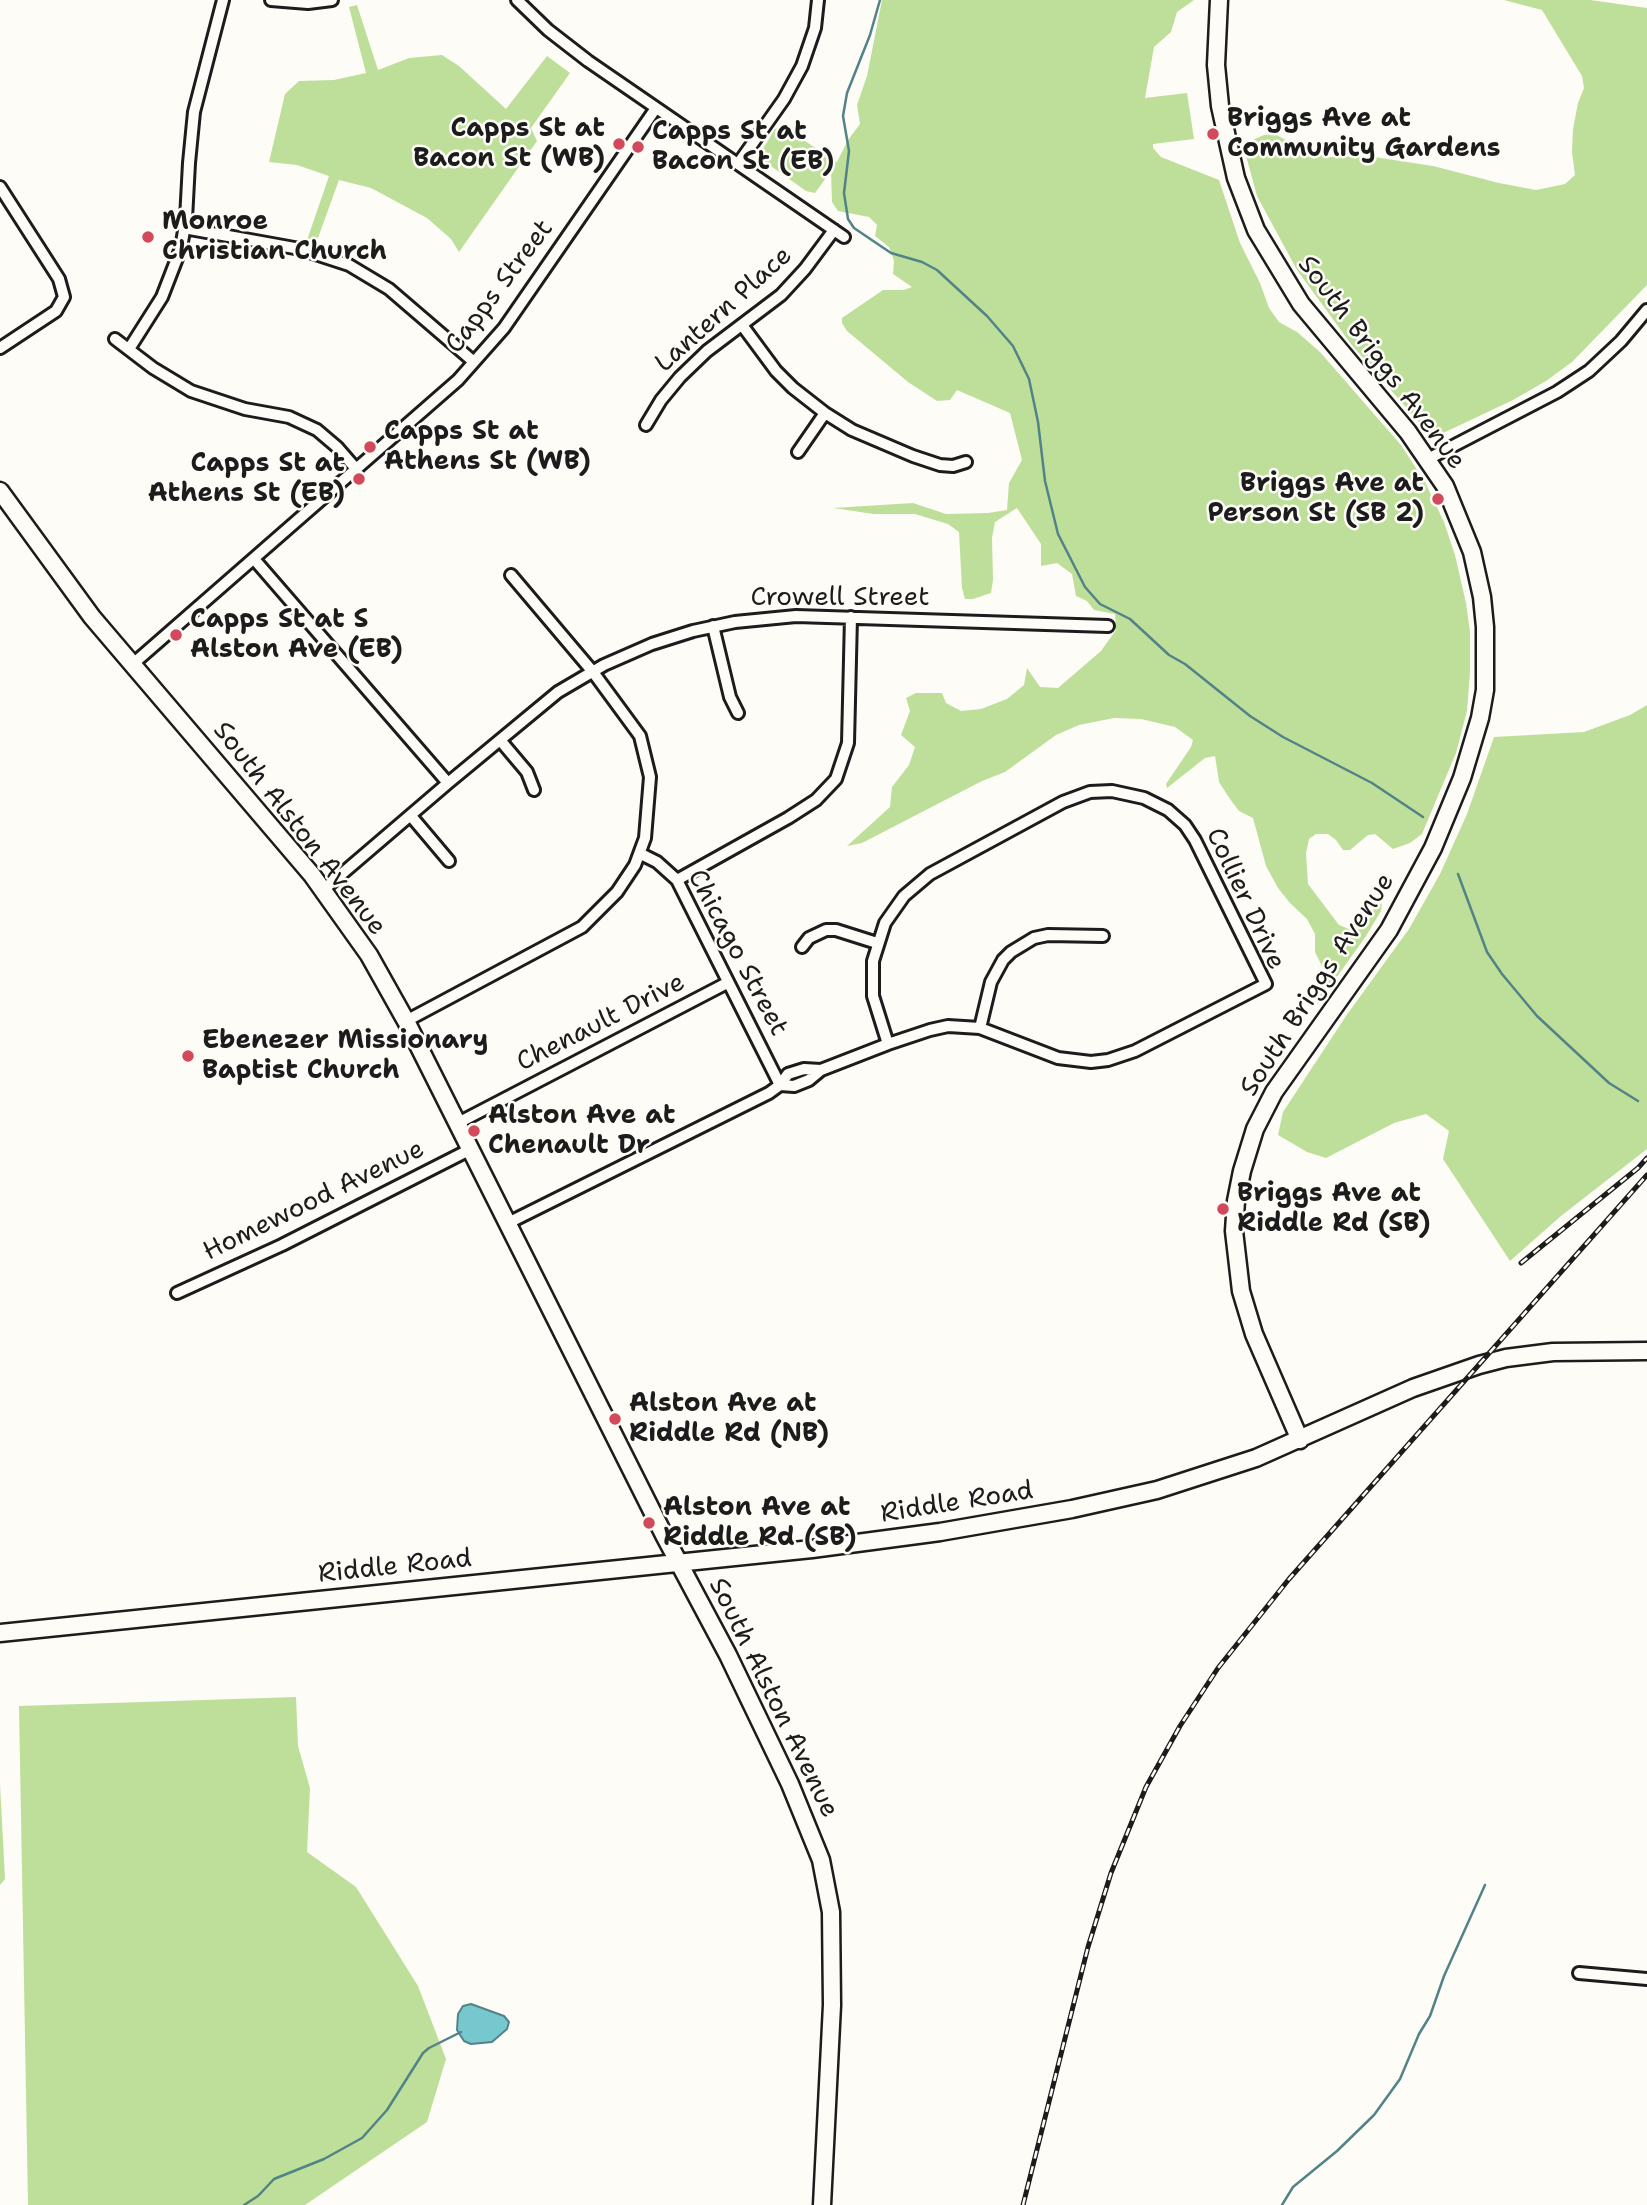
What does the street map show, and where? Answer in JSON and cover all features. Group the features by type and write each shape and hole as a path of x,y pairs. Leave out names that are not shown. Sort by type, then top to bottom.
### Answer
{"street":[{"path":"129,349 162,297 173,270 184,228 194,112 222,0"},
{"path":"271,0 307,3 332,0"},
{"path":"517,0 548,30 844,237"},
{"path":"738,164 784,99 802,66 815,29 818,0"},
{"name":"South Briggs Avenue","path":"1219,0 1216,65 1222,116 1236,178 1256,230 1301,304 1428,459 1445,486 1467,535 1482,597 1485,627 1485,690 1475,737 1462,778 1433,848 1401,911 1376,951 1292,1065 1264,1110 1247,1153 1236,1201 1236,1259 1245,1306 1257,1341 1300,1440"},
{"name":"Capps Street","path":"134,663 428,408 474,362 504,328 656,108"},
{"path":"0,187 59,279 64,296 56,311 0,348"},
{"path":"184,228 300,249 349,265 389,289 474,362"},
{"name":"Lantern Place","path":"646,425 661,400 680,377 707,351 772,303 817,255 834,230"},
{"path":"1428,459 1557,391 1589,370 1621,341 1647,310"},
{"path":"742,326 776,371 801,395 852,430 940,465 953,466 966,462"},
{"path":"115,339 153,368 200,395 307,424 324,435 357,470"},
{"path":"798,452 825,413"},
{"name":"South Alston Avenue","path":"0,491 73,592 323,890 369,955 458,1123 728,1655 790,1784 818,1849 831,1912 832,2005 822,2205"},
{"path":"254,559 447,783"},
{"path":"406,1021 582,928 617,892 641,854 645,838 650,777 640,736 593,672 511,575"},
{"path":"677,880 788,818 816,800 836,779 846,753 849,734 851,617"},
{"name":"Crowell Street","path":"323,890 558,692 652,644 713,626 767,618 851,617 1108,626"},
{"path":"713,626 730,697 738,713"},
{"path":"500,740 527,772 534,790"},
{"name":"Collier Drive","path":"508,1223 769,1093 780,1085 794,1086 809,1080 821,1070 939,1027 980,1028 1058,1058 1083,1062 1108,1060 1135,1051 1266,984 1195,840 1185,825 1168,810 1152,801 1112,791 1090,792 1071,799 930,874 915,885 894,908 877,943 873,970 873,996 888,1044"},
{"path":"411,816 449,862"},
{"name":"Chicago Street","path":"641,854 667,870 677,880 780,1085"},
{"path":"802,947 809,938 826,930 877,943"},
{"path":"980,1028 991,982 1011,951 1034,938 1048,935 1103,936"},
{"name":"Chenault Drive","path":"458,1123 727,983"},
{"name":"Homewood Avenue","path":"177,1293 282,1245 471,1149"},
{"name":"Riddle Road","path":"0,1633 680,1563 900,1537 1073,1509 1205,1476 1300,1440 1413,1388 1479,1365 1506,1358 1553,1352 1647,1351"},
{"path":"1578,1973 1647,1979"}],"green space":[{"path":"882,0 1194,0 1177,12 1171,32 1154,47 1145,98 1187,93 1194,139 1153,144 1153,148 1161,157 1219,180 1240,243 1269,308 1279,322 1297,332 1320,352 1401,445 1425,482 1444,522 1455,555 1470,632 1467,711 1456,753 1422,834 1410,843 1393,849 1375,834 1368,835 1350,850 1343,850 1328,834 1316,834 1309,839 1306,853 1308,884 1339,925 1349,929 1382,903 1381,911 1366,936 1317,1005 1325,982 1324,970 1315,952 1315,934 1307,919 1278,888 1266,866 1253,818 1239,811 1219,782 1215,756 1205,758 1167,788 1166,784 1193,740 1175,727 1141,719 1114,718 1079,725 1056,735 1005,772 982,781 862,843 847,846 890,807 892,787 909,765 915,747 901,735 910,711 906,698 916,693 942,693 946,703 961,711 981,709 1007,699 1024,685 1027,668 1040,687 1058,688 1101,651 1116,630 1115,614 1094,610 1087,601 1076,596 1072,574 1057,563 1041,566 1041,544 1017,508 995,522 991,593 965,599 959,532 948,524 915,514 874,514 833,508 913,503 946,514 1007,510 1009,483 1022,460 1010,413 957,390 950,400 937,401 908,382 847,331 842,318 883,290 904,290 912,287 893,274 894,261 889,247 875,236 877,225 869,217 838,211 832,202 831,171 815,193 806,191 761,159 761,152 775,129 782,126 837,162 860,124 857,105 867,76"},
{"path":"1504,0 1590,0 1647,8 1647,285 1572,362 1546,381 1439,435 1429,434 1351,344 1297,270 1257,196 1245,152 1248,142 1264,135 1275,134 1305,151 1328,157 1368,156 1433,166 1536,190 1565,184 1575,175 1573,129 1584,88 1582,76 1542,10"},
{"path":"357,5 378,70 409,58 442,55 459,66 506,109 547,56 570,73 531,128 537,141 459,252 451,239 427,218 371,188 339,180 315,246 306,243 329,176 297,165 269,162 285,94 299,81 334,80 366,73 349,7"},
{"path":"1647,705 1647,1149 1561,1216 1510,1261 1443,1159 1449,1131 1426,1114 1394,1123 1326,1158 1307,1152 1278,1135 1283,1112 1346,1016 1409,929 1440,874 1467,814 1494,737 1584,732 1630,715"},
{"path":"296,1697 298,1746 310,1788 307,1852 356,1887 418,1986 446,2059 427,2122 305,2205 28,2205 19,1706"},
{"path":"0,1784 5,1879 0,1885"}],"water":[{"path":"471,2004 504,2016 509,2022 507,2029 492,2042 471,2044 464,2041 457,2030 458,2014 463,2006"}],"waterway":[{"path":"880,0 870,35 847,93 843,116 849,151 844,193 848,219 854,228 891,253 922,262 937,270 987,316 1013,346 1029,379 1038,422 1045,481 1058,534 1085,587 1100,604 1130,619 1169,655 1185,664 1250,716 1283,737 1372,783 1423,817"},
{"path":"1458,874 1487,952 1502,974 1537,1016 1609,1083 1638,1101"},
{"path":"1282,2205 1293,2187 1337,2151 1374,2115 1400,2079 1419,2034 1430,2016 1444,1976 1485,1885"},
{"path":"244,2205 258,2196 274,2179 324,2159 362,2138 387,2110 423,2053 461,2032"}],"railway":[{"path":"1521,1263 1647,1158"},
{"path":"1023,2205 1088,1947 1111,1873 1146,1787 1180,1726 1218,1668 1289,1579 1647,1175"}],"place":[{"name":"Briggs Ave at Community Gardens","path":"1213,134"},
{"name":"Capps St at Bacon St (WB)","path":"619,144"},
{"name":"Capps St at Bacon St (EB)","path":"638,147"},
{"name":"Monroe Christian Church","path":"148,237"},
{"name":"Capps St at Athens St (WB)","path":"370,447"},
{"name":"Capps St at Athens St (EB)","path":"359,479"},
{"name":"Briggs Ave at Person St (SB 2)","path":"1438,499"},
{"name":"Capps St at S Alston Ave (EB)","path":"176,635"},
{"name":"Ebenezer Missionary Baptist Church","path":"188,1056"},
{"name":"Alston Ave at Chenault Dr","path":"474,1131"},
{"name":"Briggs Ave at Riddle Rd (SB)","path":"1223,1209"},
{"name":"Alston Ave at Riddle Rd (NB)","path":"615,1419"},
{"name":"Alston Ave at Riddle Rd (SB)","path":"649,1523"}]}
